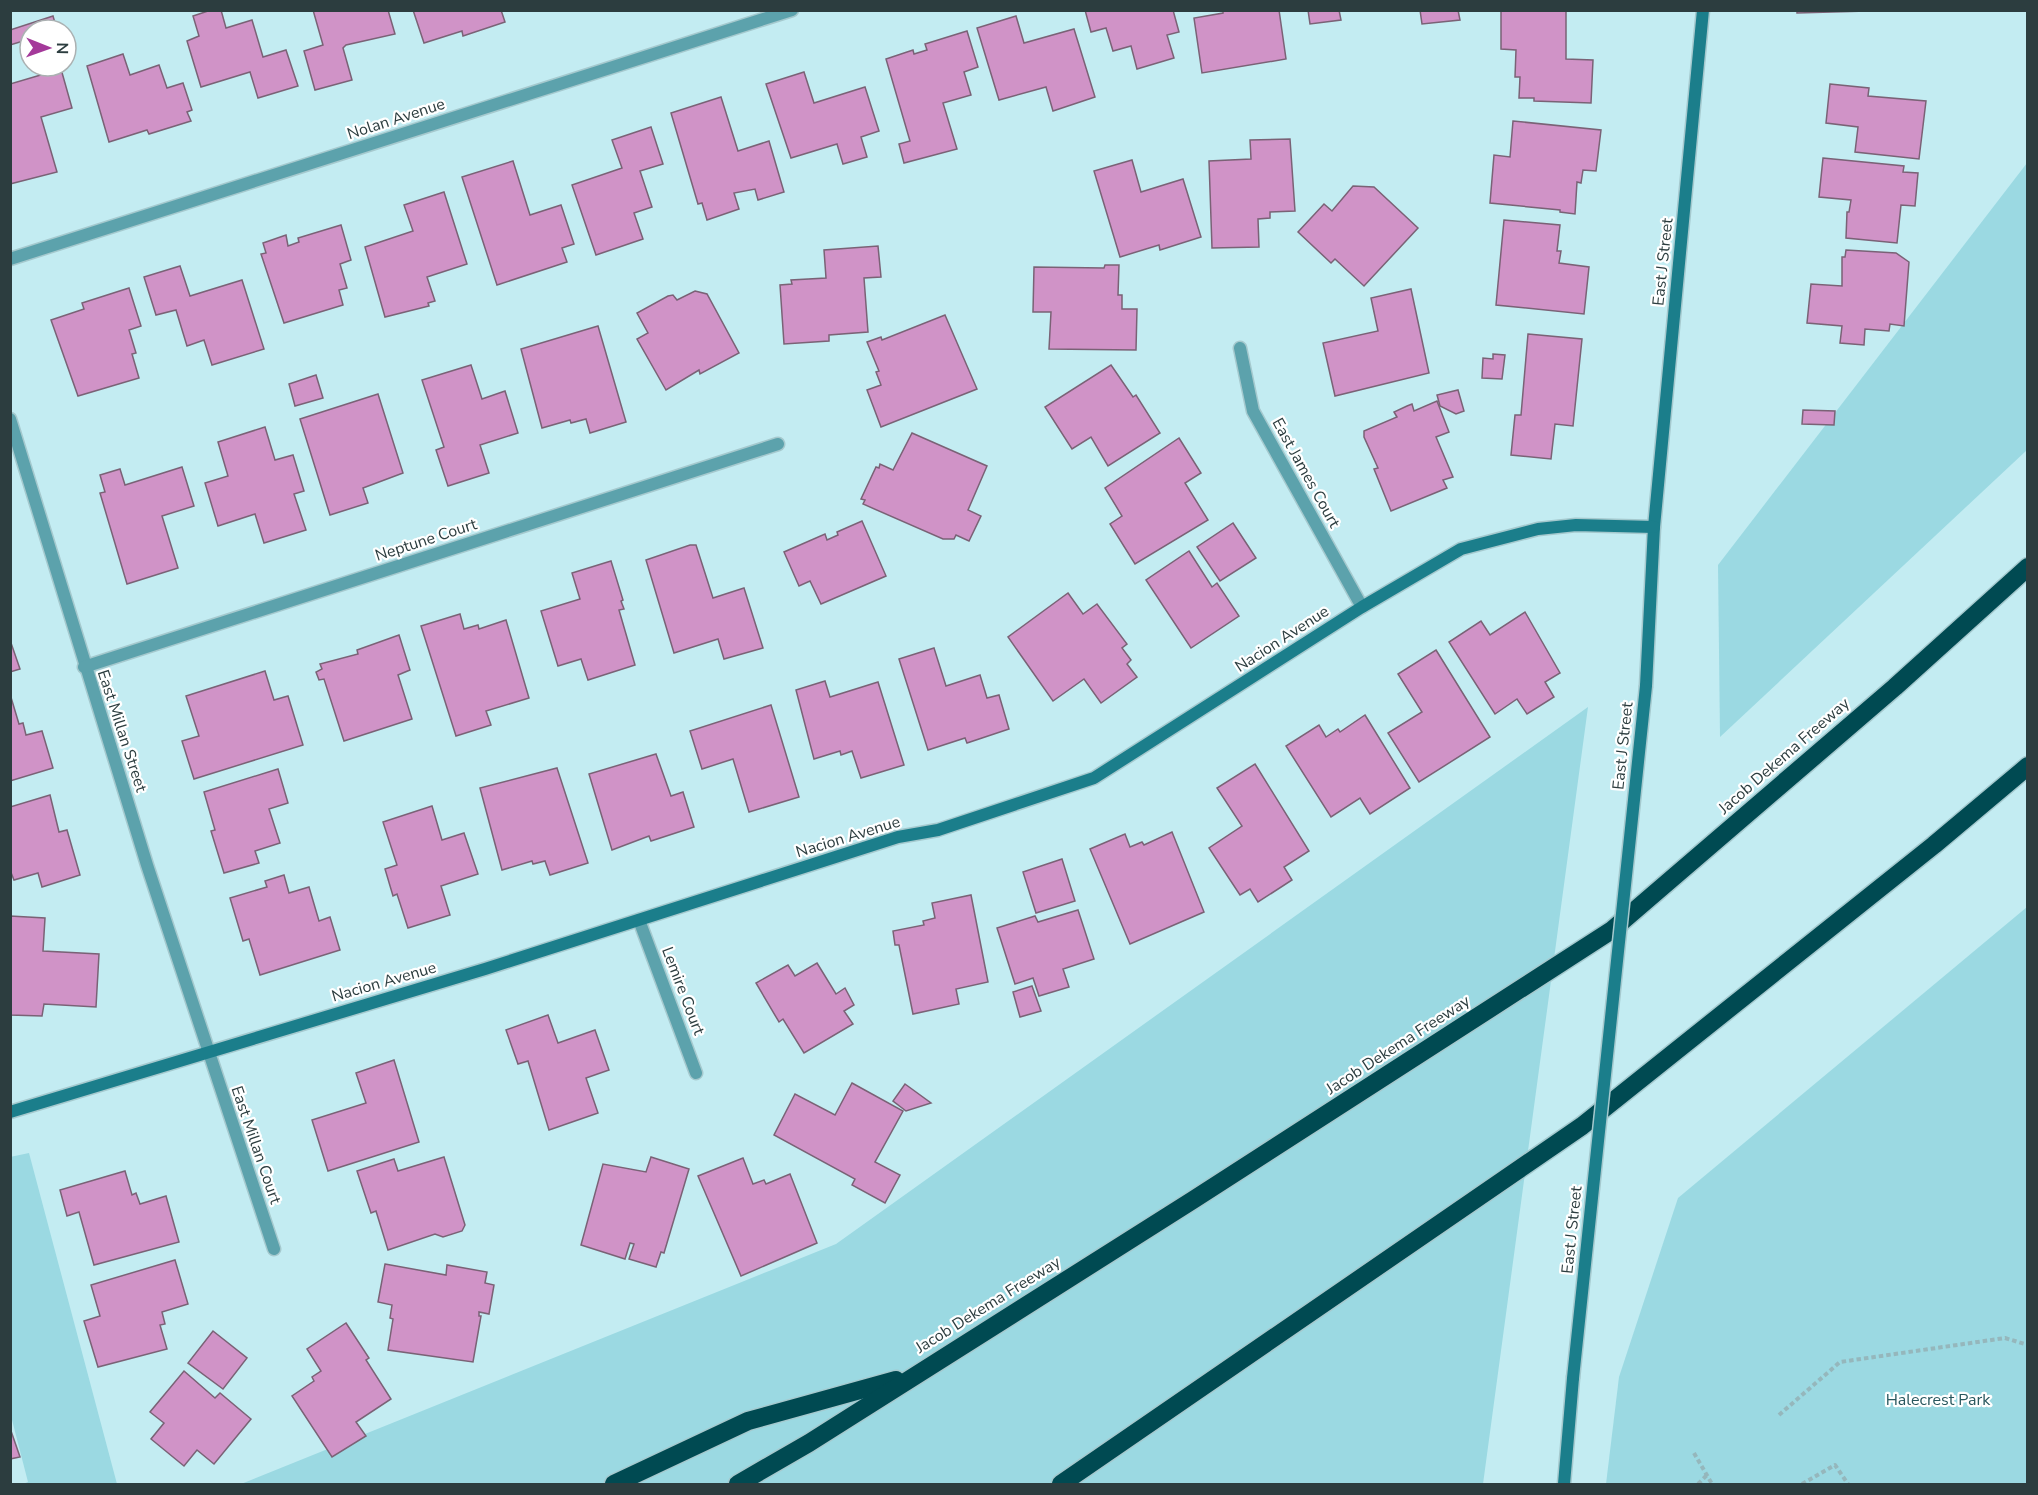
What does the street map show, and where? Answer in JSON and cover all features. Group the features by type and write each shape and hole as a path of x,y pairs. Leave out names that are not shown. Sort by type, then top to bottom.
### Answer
{"highway":[{"name":"Jacob Dekema Freeway","path":"738,1485 809,1443 912,1375 1194,1200 1612,930 1895,687 2028,567"},
{"path":"1060,1485 1582,1126 1924,853 2028,766"},
{"path":"614,1485 748,1421 912,1375"}],"street":[{"name":"Nolan Avenue","path":"10,259 792,10"},
{"name":"East J Street","path":"1564,1485 1573,1378 1646,686 1654,526 1703,10"},
{"name":"East James Court","path":"1240,348 1253,411 1362,607"},
{"name":"East Millan Street","path":"10,419 84,667 207,1051"},
{"name":"Neptune Court","path":"84,667 778,444"},
{"name":"Nacion Avenue","path":"10,1112 485,969 898,837 939,830 1094,778 1362,607 1461,549 1498,537 1576,525 1654,526"},
{"name":"Lemire Court","path":"639,920 696,1073"},
{"name":"East Millan Court","path":"207,1051 274,1250"}],"path":[{"path":"1779,1415 1840,1362 2005,1338 2028,1345"},
{"path":"1694,1453 1712,1485"},
{"path":"1802,1485 1835,1465 1848,1485"},
{"path":"1698,1485 1707,1475"}],"green space":[{"path":"2027,163 2027,450 1720,737 1718,565"},
{"path":"1588,707 1483,1484 241,1484 836,1244"},
{"name":"Halecrest Park","path":"2027,907 2027,1484 1606,1484 1619,1377 1678,1198"},
{"path":"29,1153 117,1484 23,1484 28,1482 11,1416 10,1157"}],"building":[{"path":"211,10 221,10 226,28 252,20 263,57 286,50 298,86 258,98 250,72 201,87 187,41 199,36 193,16"},
{"path":"313,10 388,10 395,34 346,45 343,48 352,80 315,90 304,51 323,45"},
{"path":"413,10 501,10 505,22 463,36 462,31 424,43"},
{"path":"1085,10 1173,10 1179,32 1167,35 1174,58 1137,69 1131,46 1113,51 1106,28 1091,32"},
{"path":"1223,10 1279,10 1286,59 1202,73 1194,18 1223,13"},
{"path":"1308,10 1339,10 1341,20 1310,24"},
{"path":"1420,10 1458,10 1460,20 1422,24"},
{"path":"1566,10 1566,59 1593,60 1591,103 1534,101 1534,98 1519,98 1520,77 1515,77 1516,50 1501,49 1501,11"},
{"path":"1797,10 1867,10 1867,11 1797,13"},
{"path":"1016,16 1024,43 1074,29 1095,97 1053,111 1046,87 999,100 977,28"},
{"path":"18,27 18,43 10,45 10,30"},
{"path":"967,31 978,67 964,72 971,95 943,103 957,149 904,163 899,144 910,141 886,59 913,50 914,54 927,50 925,44"},
{"path":"123,54 130,75 159,65 167,88 183,83 192,110 187,112 191,121 149,134 147,130 109,142 87,66"},
{"path":"804,72 814,103 865,87 879,131 861,137 867,157 843,164 837,144 791,158 766,84"},
{"path":"30,78 64,78 72,108 41,117 57,172 10,184 10,84"},
{"path":"1830,84 1869,88 1868,96 1926,101 1919,159 1855,152 1858,127 1826,123"},
{"path":"721,97 738,151 769,141 784,192 758,200 755,189 734,193 739,209 707,220 702,203 698,204 671,113"},
{"path":"1513,121 1601,130 1596,171 1583,170 1581,183 1577,182 1575,214 1560,212 1560,210 1490,203 1494,155 1510,157"},
{"path":"651,127 663,164 640,171 652,207 634,213 643,239 596,255 572,185 622,168 612,140"},
{"path":"1290,139 1295,211 1270,212 1270,218 1258,219 1259,247 1212,248 1209,161 1251,159 1250,140"},
{"path":"1823,158 1904,166 1903,172 1918,173 1915,206 1901,205 1897,243 1846,238 1847,212 1849,212 1851,200 1819,197"},
{"path":"1132,160 1141,192 1183,179 1201,237 1160,250 1159,245 1120,257 1094,171"},
{"path":"513,161 530,215 561,205 574,244 562,248 567,262 497,285 462,177"},
{"path":"1353,186 1374,187 1418,228 1364,286 1335,259 1331,263 1298,232 1324,204 1332,211"},
{"path":"444,192 467,264 427,277 435,301 428,303 429,306 385,317 365,247 413,231 404,205"},
{"path":"1504,220 1560,225 1557,251 1561,251 1559,263 1589,267 1584,314 1496,305"},
{"path":"341,225 351,260 340,264 347,288 339,290 343,305 284,323 261,254 266,253 263,243 286,235 288,246 299,242 298,238"},
{"path":"878,246 881,277 864,278 868,332 829,335 829,341 784,344 780,285 792,284 791,280 826,278 824,250"},
{"path":"1846,250 1896,253 1909,262 1904,326 1890,324 1889,331 1865,329 1864,345 1840,343 1842,326 1807,323 1811,284 1842,286 1842,257 1845,257"},
{"path":"1105,265 1119,265 1118,295 1122,295 1122,309 1137,309 1136,350 1049,349 1051,312 1033,312 1034,267 1104,268"},
{"path":"180,266 190,296 242,280 264,349 212,365 204,340 187,346 176,310 156,315 144,277"},
{"path":"129,288 141,326 129,330 136,353 132,354 139,378 78,396 51,320 84,309 82,303"},
{"path":"1411,289 1429,373 1335,396 1323,343 1378,331 1371,298"},
{"path":"695,291 707,294 739,353 700,374 699,370 666,390 637,339 648,333 637,313 668,296 673,295 677,300"},
{"path":"945,315 977,389 881,427 867,390 881,385 876,372 879,371 867,342 881,337 882,340"},
{"path":"598,326 626,422 590,433 586,419 571,423 570,420 542,428 521,349"},
{"path":"1528,334 1582,339 1573,426 1555,424 1551,459 1511,455 1515,415 1521,415"},
{"path":"1493,354 1505,355 1502,379 1482,378 1483,358 1493,359"},
{"path":"471,365 482,399 505,391 518,433 480,445 489,473 448,486 436,450 444,447 422,380"},
{"path":"1111,365 1133,397 1136,395 1160,433 1108,466 1091,437 1072,449 1045,407"},
{"path":"316,375 323,398 295,406 289,384"},
{"path":"1458,390 1464,411 1456,414 1440,406 1437,395"},
{"path":"378,394 403,473 363,488 368,503 330,515 300,419"},
{"path":"1437,401 1449,432 1436,437 1453,477 1443,480 1447,488 1391,511 1374,469 1378,468 1364,437 1364,431 1397,417 1394,412 1407,406 1412,404 1414,411"},
{"path":"1803,410 1835,411 1834,425 1802,424"},
{"path":"265,427 275,460 293,455 304,491 294,494 306,530 264,543 255,514 218,526 205,483 228,476 218,442"},
{"path":"912,433 987,466 968,510 981,516 969,541 956,535 954,539 943,539 863,504 865,500 861,499 876,467 879,468 880,464 893,470"},
{"path":"1179,438 1201,473 1185,483 1208,520 1135,564 1110,524 1122,516 1105,488"},
{"path":"182,467 194,506 162,516 178,568 127,584 100,493 105,492 100,475 120,469 125,485"},
{"path":"862,521 886,576 821,604 810,581 799,586 784,552 825,534 827,540 838,535 837,532"},
{"path":"1233,523 1256,558 1220,581 1197,547"},
{"path":"696,545 713,598 744,588 763,648 724,659 718,639 674,653 646,560"},
{"path":"1189,551 1212,587 1217,583 1239,616 1191,648 1146,580"},
{"path":"611,561 623,600 621,601 624,609 619,610 635,665 588,680 581,659 558,666 541,611 580,599 572,573"},
{"path":"1068,593 1083,614 1097,604 1127,644 1122,648 1131,660 1127,664 1137,677 1101,703 1084,679 1053,701 1008,637"},
{"path":"1525,612 1560,673 1545,682 1554,697 1527,714 1517,699 1495,714 1449,642 1481,621 1490,635"},
{"path":"460,614 464,629 478,625 479,629 506,620 529,698 486,711 491,725 456,736 421,626"},
{"path":"399,635 410,670 398,675 412,719 344,741 324,679 319,680 316,672 322,669 320,664 358,654 357,650"},
{"path":"10,640 20,669 10,672"},
{"path":"934,648 946,686 980,675 987,698 999,695 1009,729 967,743 965,738 928,750 899,659"},
{"path":"1436,650 1490,737 1419,782 1388,733 1422,712 1398,674"},
{"path":"265,671 274,700 288,696 303,745 194,779 182,741 199,736 186,696"},
{"path":"825,681 830,697 878,682 904,765 861,778 852,751 841,755 840,751 814,759 796,690"},
{"path":"10,694 19,724 23,723 26,735 42,731 53,768 10,781"},
{"path":"771,705 799,797 749,812 733,759 702,769 690,731"},
{"path":"1365,715 1410,788 1370,814 1360,798 1331,817 1286,746 1319,725 1326,737 1338,729 1340,732"},
{"path":"656,754 671,796 683,792 694,827 651,841 649,836 612,850 589,774"},
{"path":"1255,764 1309,851 1284,867 1292,880 1258,902 1250,889 1240,895 1209,848 1242,826 1217,788"},
{"path":"557,768 588,863 550,875 545,861 533,864 532,861 502,870 480,788"},
{"path":"278,769 288,803 269,809 280,843 255,851 259,863 224,873 211,831 215,830 204,792"},
{"path":"50,795 59,832 67,830 80,875 42,887 38,873 14,880 10,870 10,807"},
{"path":"432,806 442,840 464,833 478,874 441,886 450,915 408,928 397,894 393,896 385,869 397,865 383,822"},
{"path":"1172,832 1204,912 1130,944 1090,849 1125,834 1130,847 1142,842 1144,845"},
{"path":"1062,859 1075,901 1036,913 1023,872"},
{"path":"284,875 289,893 309,887 319,921 330,917 340,950 260,975 249,939 243,941 230,898 267,887 265,881"},
{"path":"971,895 988,982 956,989 959,1004 913,1014 899,945 895,945 893,931 924,925 923,921 935,918 932,903"},
{"path":"1078,910 1094,959 1063,969 1069,987 1039,996 1033,978 1015,984 997,928 1035,916 1038,922"},
{"path":"10,916 45,918 43,951 99,954 96,1007 44,1004 42,1016 10,1015"},
{"path":"817,963 836,994 845,988 854,1005 844,1011 853,1024 804,1053 783,1019 779,1022 756,983 788,965 795,976"},
{"path":"1032,986 1041,1011 1020,1017 1013,992"},
{"path":"548,1015 558,1043 595,1030 609,1070 586,1078 598,1113 549,1130 528,1061 518,1064 506,1030"},
{"path":"394,1060 419,1142 328,1171 312,1120 366,1103 356,1073"},
{"path":"852,1083 903,1111 875,1162 900,1175 885,1203 852,1185 855,1179 774,1135 795,1094 835,1115"},
{"path":"905,1084 931,1103 906,1111 893,1101"},
{"path":"444,1157 465,1225 462,1231 443,1237 435,1234 388,1250 376,1211 371,1213 357,1171 394,1159 398,1171"},
{"path":"651,1157 689,1169 664,1253 661,1252 656,1267 629,1259 634,1244 630,1243 625,1259 581,1245 603,1164 646,1172"},
{"path":"743,1158 753,1184 764,1180 766,1184 790,1174 817,1243 741,1276 698,1176"},
{"path":"125,1171 132,1195 136,1193 140,1204 166,1196 179,1242 94,1265 79,1212 67,1216 60,1190"},
{"path":"175,1260 188,1304 162,1312 165,1324 160,1325 167,1349 98,1367 84,1321 100,1316 91,1285"},
{"path":"385,1264 446,1275 447,1265 487,1272 485,1283 494,1285 489,1314 479,1312 481,1316 473,1362 388,1350 393,1319 390,1318 392,1305 378,1302"},
{"path":"346,1323 369,1358 366,1360 391,1399 356,1422 366,1436 332,1457 292,1396 314,1381 312,1377 321,1371 307,1349"},
{"path":"213,1331 247,1358 223,1389 188,1363"},
{"path":"184,1371 215,1398 220,1393 251,1419 214,1464 197,1450 184,1466 151,1439 164,1423 150,1412"},
{"path":"10,1428 20,1457 10,1459"}]}
